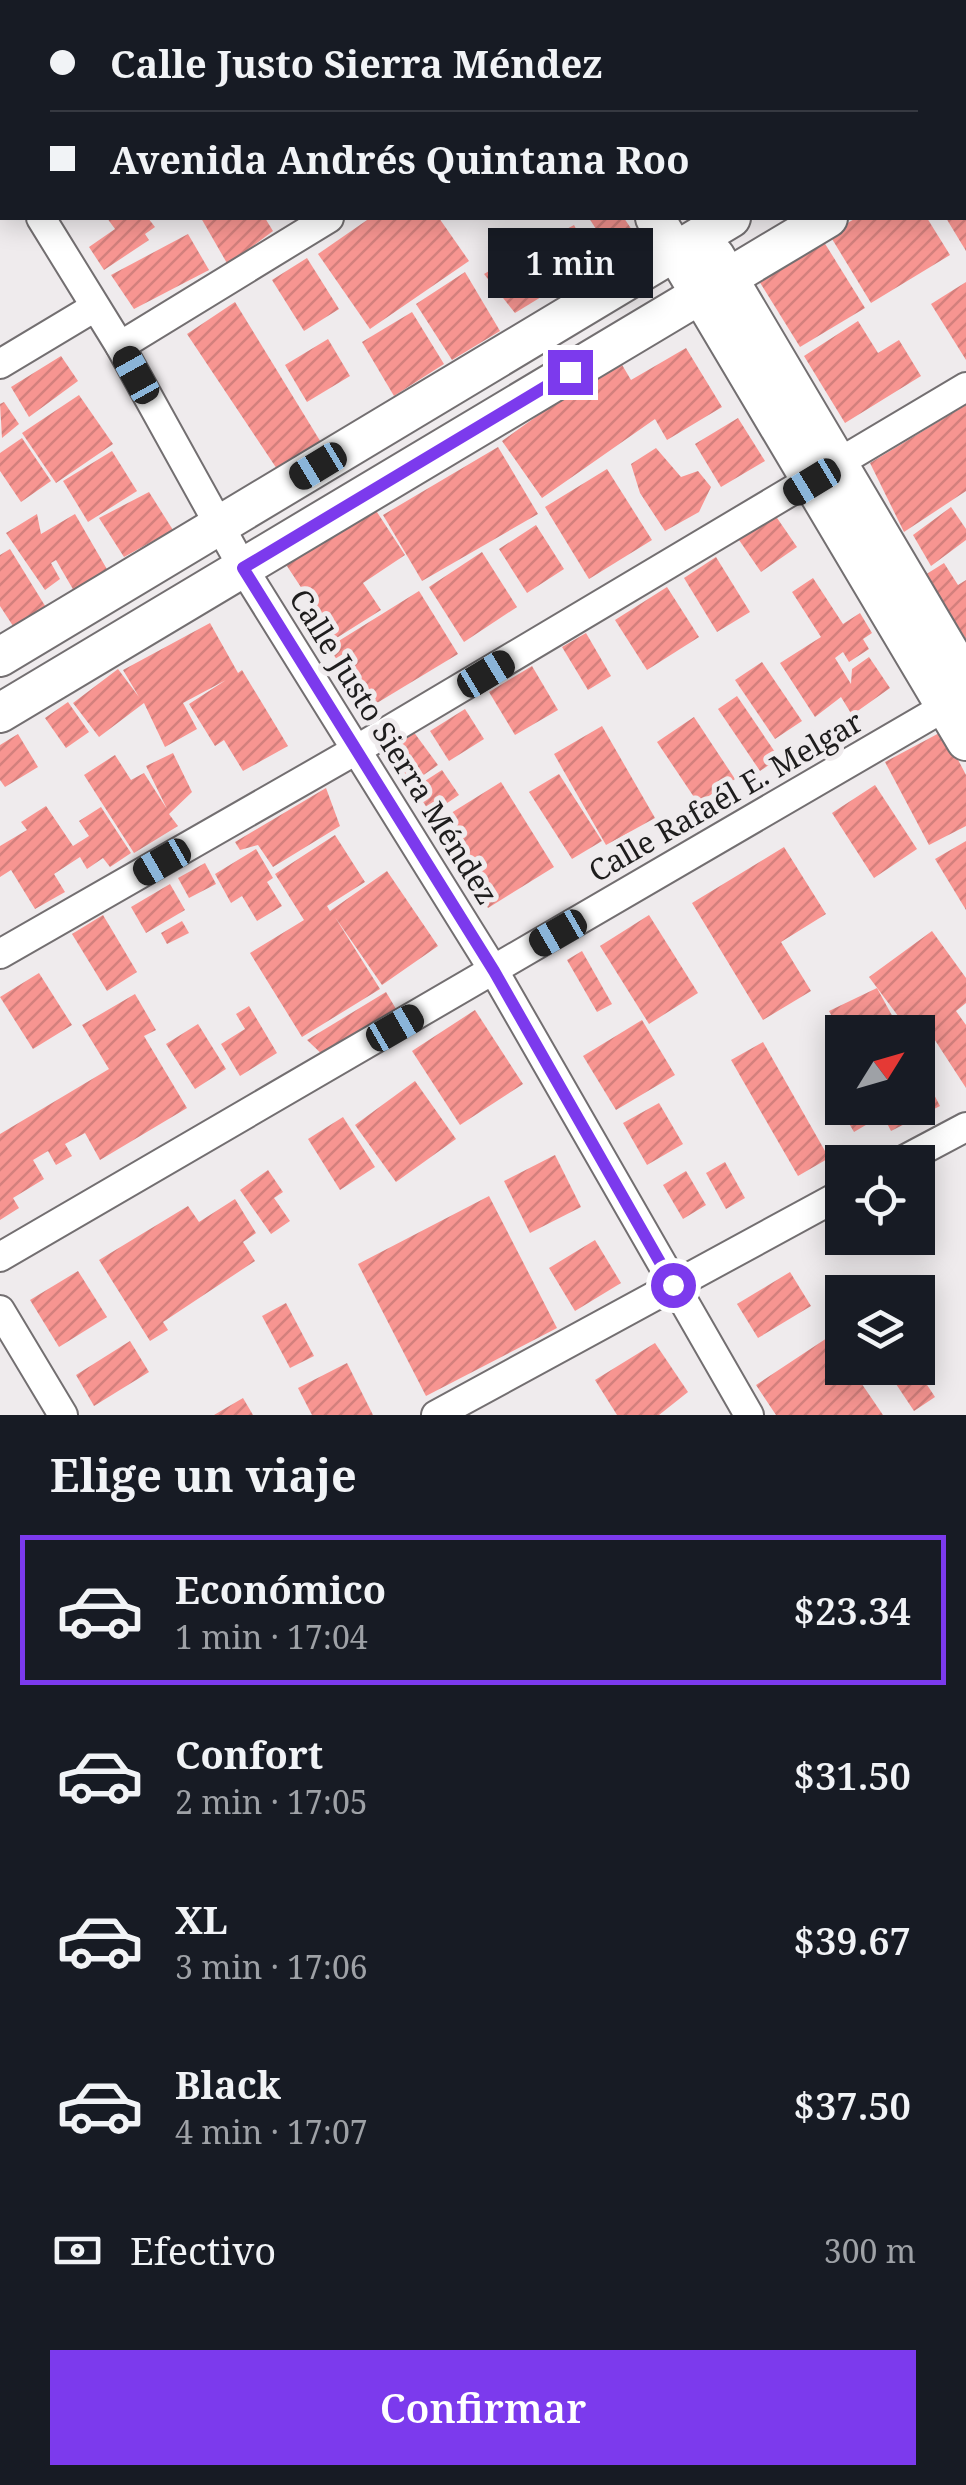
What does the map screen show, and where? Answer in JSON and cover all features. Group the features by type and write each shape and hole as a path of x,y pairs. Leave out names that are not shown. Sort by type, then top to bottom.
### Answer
{"main road":[{"path":"662,220 700,230"},
{"path":"0,714 825,220"},
{"path":"700,230 714,286 959,694 966,741"},
{"path":"0,657 700,230"}],"street":[{"name":"Calle Justo Sierra Méndez","path":"43,220 120,346 243,568 494,971 750,1415"},
{"path":"120,346 327,220"},
{"path":"0,364 96,308"},
{"path":"0,954 356,750 966,387"},
{"name":"Calle Rafaél E. Melgar","path":"0,1257 494,971 959,694"},
{"path":"932,1145 966,1127"},
{"path":"436,1415 825,1203"},
{"path":"0,1310 63,1415"}],"building":[{"path":"108,220 150,220 155,227 145,234 149,240 104,270 89,247 115,229"},
{"path":"202,220 266,220 273,231 228,265"},
{"path":"367,220 440,220 469,261 370,329 318,254"},
{"path":"590,220 625,220 632,230 606,245"},
{"path":"853,220 928,220 950,255 871,303 829,234"},
{"path":"947,220 966,220 966,251"},
{"path":"574,225 586,247 565,258 554,236"},
{"path":"188,234 209,270 134,309 111,275"},
{"path":"819,234 865,308 800,347 754,273"},
{"path":"534,244 559,286 515,313 484,274"},
{"path":"307,258 339,309 304,331 272,280"},
{"path":"465,272 500,331 452,360 416,304"},
{"path":"966,282 966,360 931,304"},
{"path":"235,302 322,444 277,469 187,334"},
{"path":"412,312 444,364 394,396 362,342"},
{"path":"858,321 878,353 899,340 921,376 845,423 804,356"},
{"path":"328,339 350,376 307,402 285,365"},
{"path":"686,348 722,407 667,440 655,419 542,498 502,441 618,358 631,380"},
{"path":"61,356 78,381 29,417 11,387"},
{"path":"79,395 113,444 56,483 22,433"},
{"path":"4,402 19,424 2,438 0,404"},
{"path":"966,405 966,491 904,532 870,463"},
{"path":"738,418 765,461 721,487 695,444"},
{"path":"22,438 51,481 21,502 0,471 0,453"},
{"path":"498,447 538,514 422,581 383,515"},
{"path":"656,448 681,477 698,471 711,487 699,512 665,531 640,493 631,464"},
{"path":"112,451 137,491 88,522 63,481"},
{"path":"607,469 652,540 589,579 545,507"},
{"path":"149,492 173,530 124,557 99,518"},
{"path":"373,506 405,555 363,583 381,610 335,639 285,563"},
{"path":"951,507 966,529 966,540 931,566 913,535"},
{"path":"37,514 41,534 75,514 108,571 74,591 56,560 51,563 60,579 45,590 6,533"},
{"path":"775,515 797,547 761,572 739,540"},
{"path":"536,525 564,569 527,593 499,549"},
{"path":"10,549 47,609 15,629 0,606 0,555"},
{"path":"482,552 517,607 464,642 429,587"},
{"path":"716,557 750,612 717,632 684,578"},
{"path":"944,563 958,585 966,580 966,639 925,575"},
{"path":"813,578 843,624 860,613 872,633 863,639 869,649 849,662 843,652 835,658 851,684 852,669 869,657 890,688 852,715 841,697 815,717 780,663 821,637 792,592"},
{"path":"667,587 699,637 647,670 615,620"},
{"path":"419,591 458,654 367,709 329,647"},
{"path":"210,623 238,673 242,670 288,746 243,771 224,740 215,746 189,704 226,680 183,703 197,729 165,747 144,703 99,737 73,703 118,669 139,697 123,670"},
{"path":"586,633 611,676 588,690 562,647"},
{"path":"762,662 802,721 775,739 735,680"},
{"path":"532,666 558,710 515,735 489,692"},
{"path":"737,696 779,758 760,771 718,709"},
{"path":"68,702 89,732 66,748 45,718"},
{"path":"465,709 484,739 449,761 430,731"},
{"path":"694,717 735,779 698,803 657,742"},
{"path":"602,726 655,818 606,845 554,754"},
{"path":"413,731 438,765 412,783 387,749"},
{"path":"943,731 966,775 966,826 929,845 885,762"},
{"path":"18,734 38,767 5,787 0,780 0,745"},
{"path":"173,753 192,792 169,814 178,826 134,853 84,775 115,755 131,780 144,773 167,809 146,766"},
{"path":"442,770 459,795 431,814 414,788"},
{"path":"559,774 602,841 572,859 529,792"},
{"path":"501,782 554,867 488,908 435,823"},
{"path":"875,785 917,849 874,878 832,813"},
{"path":"326,788 340,826 273,867 258,845 240,850 235,842"},
{"path":"46,806 73,846 89,836 79,821 101,807 131,853 110,867 103,858 87,869 80,857 54,874 65,892 35,909 11,870 0,877 0,846 27,830 21,822"},
{"path":"335,835 365,882 327,906 330,911 387,871 438,946 382,985 335,917 380,989 302,1037 250,953 304,920 275,874"},
{"path":"966,841 966,910 935,859"},
{"path":"784,847 826,914 781,942 811,991 763,1020 692,903"},
{"path":"256,849 273,878 267,882 282,906 257,921 242,896 231,903 215,874"},
{"path":"205,863 216,884 189,898 178,878"},
{"path":"170,884 185,910 146,933 131,907"},
{"path":"103,915 137,972 107,991 72,934"},
{"path":"649,915 698,993 649,1024 600,946"},
{"path":"182,921 189,933 167,944 161,933"},
{"path":"932,931 966,978 966,1003 956,1011 966,1025 966,1088 935,1040 935,1015 897,1015 869,977"},
{"path":"582,951 612,1004 597,1012 567,960"},
{"path":"39,973 72,1025 33,1049 0,997"},
{"path":"877,988 892,1015 831,1015 829,1011"},
{"path":"386,992 399,1014 327,1059 307,1040"},
{"path":"135,994 156,1030 144,1036 187,1108 100,1160 85,1133 65,1144 72,1156 56,1165 48,1151 33,1160 44,1179 13,1198 19,1208 0,1220 0,1134 109,1069 82,1025"},
{"path":"249,1006 277,1053 240,1076 221,1044 245,1029 236,1014"},
{"path":"475,1010 523,1084 460,1125 412,1051"},
{"path":"642,1020 675,1075 616,1110 583,1056"},
{"path":"198,1024 226,1069 195,1089 166,1044"},
{"path":"763,1042 825,1151 825,1160 798,1176 731,1060"},
{"path":"415,1081 456,1139 396,1182 355,1125"},
{"path":"659,1103 683,1144 647,1165 623,1123"},
{"path":"343,1117 375,1167 340,1190 308,1139"},
{"path":"555,1155 581,1207 530,1233 504,1181"},
{"path":"725,1162 745,1198 726,1209 706,1173"},
{"path":"268,1170 283,1192 274,1198 290,1221 271,1234 240,1190"},
{"path":"686,1171 706,1205 683,1219 663,1185"},
{"path":"489,1196 557,1328 426,1396 358,1264"},
{"path":"235,1199 256,1233 243,1242 255,1261 163,1322 168,1330 150,1341 99,1260 188,1206 199,1222"},
{"path":"595,1240 621,1283 575,1311 549,1268"},
{"path":"78,1271 107,1317 59,1347 30,1300"},
{"path":"790,1272 811,1306 758,1338 737,1304"},
{"path":"286,1303 314,1356 290,1368 262,1316"},
{"path":"825,1339 825,1385 863,1385 883,1415 776,1415 756,1385"},
{"path":"130,1341 149,1372 94,1406 76,1375"},
{"path":"655,1343 688,1392 659,1415 617,1415 595,1380"},
{"path":"347,1363 373,1415 312,1415 298,1388"},
{"path":"897,1385 927,1385 935,1397 914,1411"},
{"path":"243,1398 253,1415 214,1415"}],"route":[{"path":"570,372 243,568 494,971 673,1285"}]}
